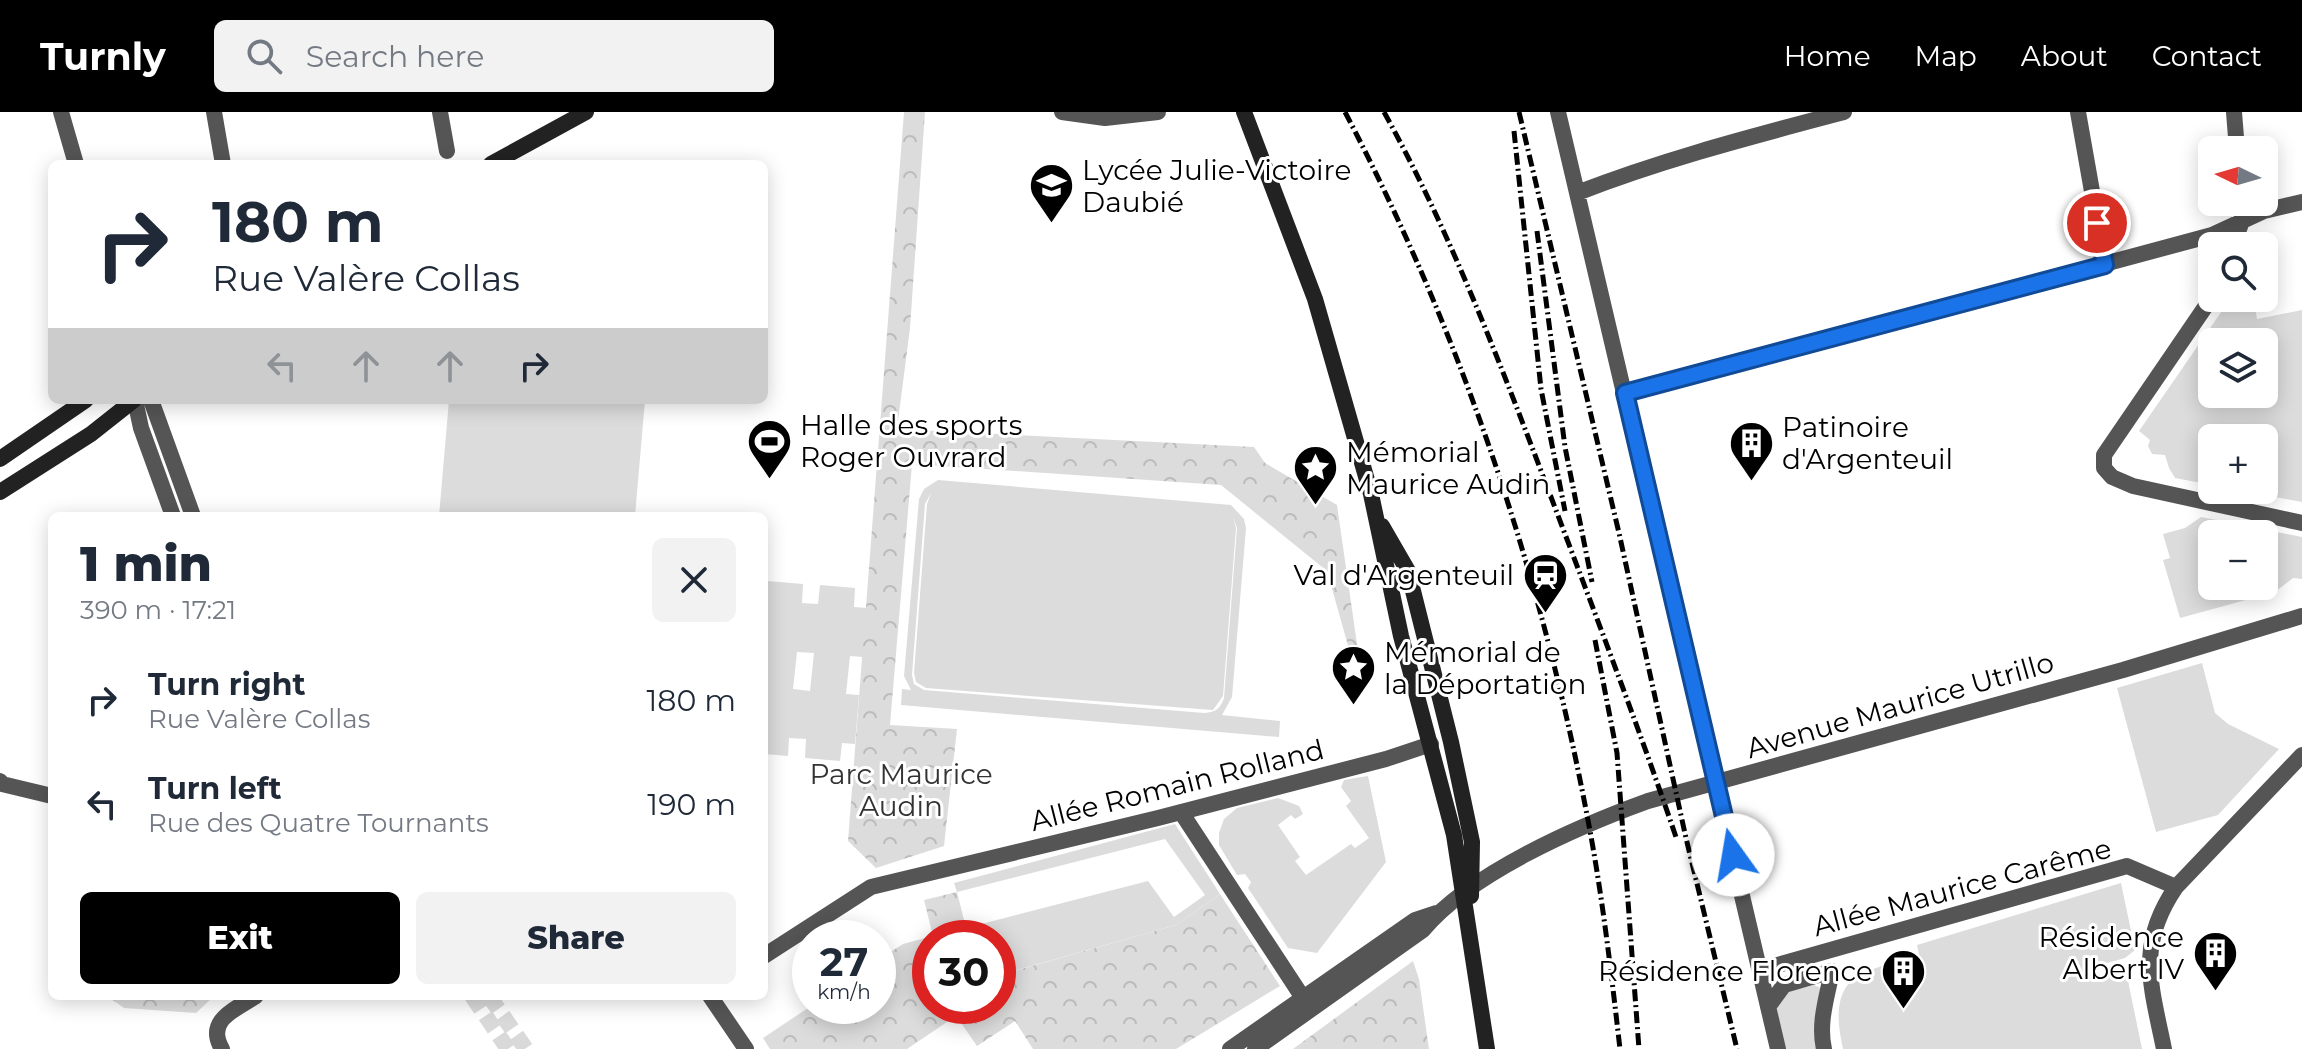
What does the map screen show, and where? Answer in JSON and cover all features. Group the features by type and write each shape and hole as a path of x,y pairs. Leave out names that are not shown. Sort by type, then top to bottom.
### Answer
{"main road":[{"path":"498,160 586,112"},
{"path":"1244,112 1315,299 1376,515 1401,636 1454,835 1487,1049"},
{"path":"0,459 80,404"},
{"path":"0,492 91,434 129,404"},
{"path":"1376,515 1408,571 1451,742 1472,842 1470,938"}],"street":[{"path":"61,112 75,160"},
{"path":"214,112 222,160"},
{"path":"440,112 447,151"},
{"path":"1062,112 1105,118 1158,112"},
{"path":"1558,112 1778,1049"},
{"path":"1577,193 1640,170 1844,112"},
{"path":"2078,112 2105,265"},
{"path":"2234,112 2236,136"},
{"path":"1625,393 2212,235 2264,211 2302,202"},
{"path":"2238,232 2242,216"},
{"path":"2202,312 2104,455 2104,468 2107,474 2133,486 2302,523"},
{"path":"135,404 172,512"},
{"path":"152,404 192,512"},
{"name":"Avenue Maurice Utrillo","path":"1438,912 1526,856 1615,813 1648,801 2123,670 2302,616"},
{"name":"Allée Romain Rolland","path":"768,953 871,887 1181,812 1386,759 1431,744"},
{"path":"2164,1049 2150,981 2149,957 2162,907 2176,887 2302,755"},
{"path":"0,781 48,795"},
{"path":"1181,812 1303,998"},
{"name":"Allée Maurice Carême","path":"1760,973 2127,866 2176,887"},
{"path":"1230,1049 1415,920 1438,912"},
{"path":"1255,1049 1423,930 1438,912"},
{"path":"1768,1007 1784,985 1832,971 1822,1020 1824,1049"},
{"path":"1760,973 1784,985"},
{"path":"222,1049 215,1036 217,1027 226,1015 250,1000"},
{"path":"713,1000 746,1049"}],"green space":[{"name":"Parc Maurice Audin","path":"904,112 925,112 910,328 897,429 1254,447 1265,463 1337,505 1359,658 1349,649 1327,571 1221,485 912,464 890,725 957,729 944,846 876,868 848,841"},
{"path":"2302,310 2302,502 2278,498 2278,424 2198,424 2198,482 2175,478 2165,455 2152,454 2148,446 2150,440 2139,431 2198,346 2198,408 2278,408 2278,328 2210,328 2221,312 2256,312 2257,319"},
{"path":"449,404 645,404 635,512 439,512"},
{"path":"938,480 1231,505 1244,519 1246,528 1232,697 1222,715 1280,721 1279,737 901,705 902,689 911,690 904,676 919,499 924,489","holes":["931,493 927,504 914,673 916,682 926,688 1213,710 1223,696 1236,528 1233,517 1237,528 1224,698 1221,705 1215,711 1204,713 924,690 914,684 912,675 925,504"]},
{"path":"2201,517 2216,520 2198,520 2198,600 2246,600 2180,618 2163,560 2170,558 2163,534 2185,528"},
{"path":"2278,532 2302,537 2302,579 2293,578 2278,590"},
{"path":"768,581 803,584 802,603 818,604 820,585 855,588 854,607 867,608 863,657 850,656 846,694 859,695 855,744 842,743 840,761 805,758 806,739 789,738 788,756 768,754","holes":["797,652 814,653 810,691 793,689"]},
{"path":"2202,663 2215,713 2228,724 2279,749 2218,815 2156,832 2117,688"},
{"path":"1368,776 1386,862 1317,953 1288,948 1248,888 1251,882 1245,874 1237,875 1219,845 1224,819 1237,808 1278,798 1299,806 1303,814 1295,819 1291,815 1278,825 1300,857 1295,861 1306,875 1351,844 1355,848 1369,838 1346,806 1351,801 1341,787 1344,780"},
{"path":"1175,824 1220,894 1176,925 1016,970 1016,920 997,920 1148,881 1174,917 1205,895 1165,839 957,892 954,883"},
{"path":"2121,883 2135,950 2125,958 2089,968 2092,978 2126,971 2142,1049 1843,1049 1840,1002 1847,985 1859,975 1919,954 1917,945"},
{"path":"957,892 964,920 929,920 924,900"},
{"path":"1220,894 1280,986 1176,1049 1033,1049 1016,1023 1016,970 1176,925"},
{"path":"912,942 912,1024 944,1024 907,1049 770,1049 763,1038 792,1019 792,1024 896,1024 896,948"},
{"path":"1413,961 1419,979 1429,1049 1293,1049"},
{"path":"1814,985 1823,989 1821,1049 1785,1049 1775,1005 1786,991"},
{"path":"113,1000 210,1000 196,1013 124,1008"},
{"path":"962,1024 1010,1024 977,1046"}],"tunnel":[{"path":"475,1000 508,1049"},
{"path":"492,1000 526,1049"}],"railway":[{"path":"1345,112 1387,196 1460,367 1520,543 1546,633 1587,815 1602,902 1620,1049"},
{"path":"1384,112 1454,253 1494,350 1616,668 1677,840"},
{"path":"1519,112 1737,1049"},
{"path":"1514,131 1541,389 1565,511"},
{"path":"1537,231 1565,447 1592,582"},
{"path":"1595,640 1617,753 1639,1049"}],"place":[{"name":"Lycée Julie-Victoire Daubié","path":"1051,225"},
{"name":"Halle des sports Roger Ouvrard","path":"769,480"},
{"name":"Patinoire d'Argenteuil","path":"1751,482"},
{"name":"Mémorial Maurice Audin","path":"1315,507"},
{"name":"Val d'Argenteuil","path":"1545,614"},
{"name":"Mémorial de la Déportation","path":"1353,707"},
{"name":"Résidence Albert IV","path":"2215,992"},
{"name":"Résidence Florence","path":"1904,1010"}],"route":[{"path":"1733,855 1625,393 2105,265 2097,223"}]}
